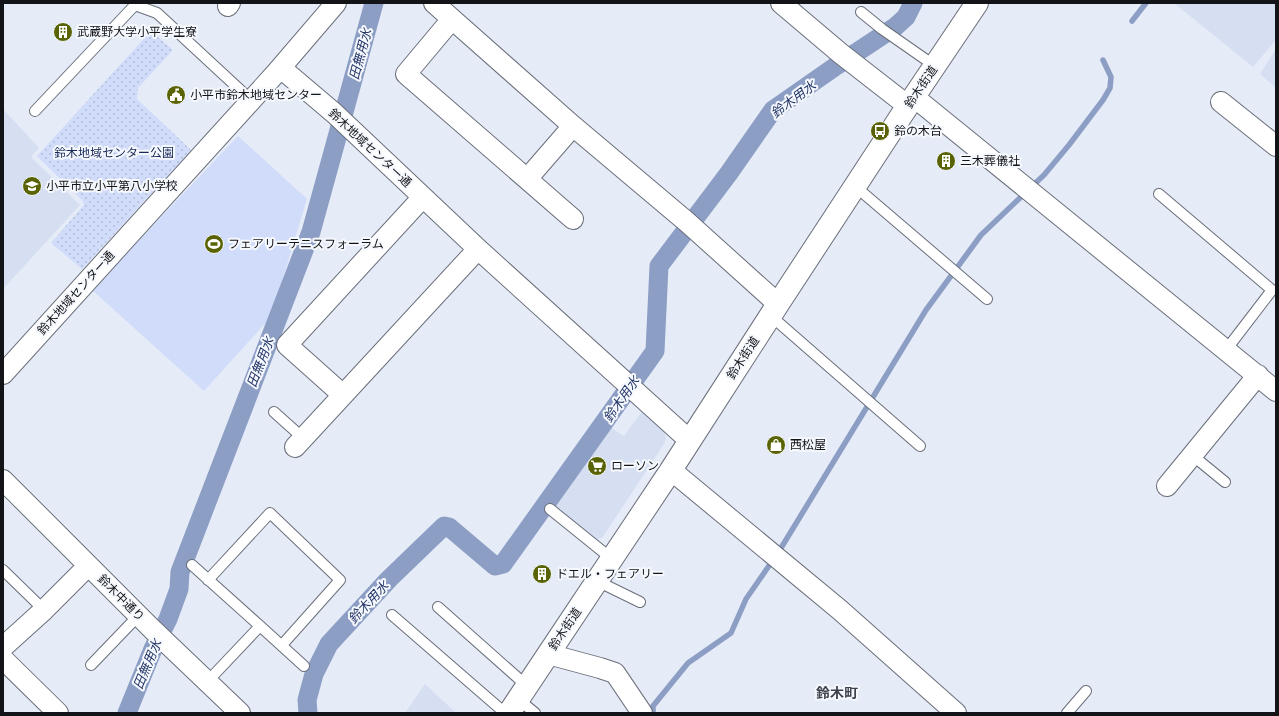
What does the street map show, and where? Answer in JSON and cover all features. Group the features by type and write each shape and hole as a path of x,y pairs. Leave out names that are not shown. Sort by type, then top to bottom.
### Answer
{"main road":[{"name":"鈴木街道","path":"515,703 671,470 774,310 977,3"}],"street":[{"path":"276,73 336,3"},
{"path":"434,3 573,126 691,226 774,310"},
{"path":"781,3 847,58 911,102 1020,183 1276,391"},
{"path":"452,18 406,74 573,219"},
{"name":"鈴木地域センター通","path":"3,374 251,100 276,73 282,72 288,74 334,113 478,249 689,440"},
{"path":"1221,102 1276,146"},
{"path":"526,179 573,126"},
{"path":"343,395 287,345 423,197"},
{"path":"299,442 478,249"},
{"path":"1167,486 1258,375"},
{"path":"671,470 840,610 956,713"},
{"name":"鈴木中通り","path":"3,480 152,629 240,713"},
{"path":"3,647 44,610 88,566"},
{"path":"548,654 615,673 642,713"},
{"path":"3,659 58,713"}],"lane":[{"path":"35,111 135,5 157,13 251,100"},
{"path":"861,12 882,29 935,66"},
{"path":"856,187 987,299"},
{"path":"1159,194 1272,290 1226,350"},
{"path":"774,310 920,446"},
{"path":"274,412 299,442"},
{"path":"1192,455 1225,482"},
{"path":"550,509 612,558"},
{"path":"208,580 270,513 340,580 282,645"},
{"path":"192,565 304,666"},
{"path":"3,570 44,610"},
{"path":"597,581 640,602"},
{"path":"438,607 515,703"},
{"path":"392,615 515,703 535,713"},
{"path":"207,682 260,626"},
{"path":"91,665 152,629"},
{"path":"1067,713 1086,691"}],"shaded area":[{"path":"1174,3 1276,3 1276,40 1253,67"},
{"path":"1276,49 1276,88 1260,74"},
{"name":"小平市立小平第八小学校","path":"3,109 39,148 31,157 80,205 3,289"},
{"path":"643,410 664,430 666,439 602,538 597,539 552,505 607,425 624,436"},
{"path":"425,684 456,713 405,713"}],"green space":[{"name":"鈴木地域センター公園","path":"151,31 173,50 138,88 137,99 191,150 82,269 51,243 84,205 83,201 37,156"},
{"name":"フェアリーテニスフォーラム","path":"238,136 307,199 271,317 204,391 92,290"}],"waterway":[{"name":"田無用水","path":"127,713 153,649 168,619 179,589 180,572 311,232 374,3"},
{"name":"鈴木用水","path":"308,713 307,700 314,674 329,644 389,579 444,526 449,527 495,566 503,564 655,351 659,266 729,173 773,110 895,27 906,17 913,3"},
{"path":"1132,21 1146,3"},
{"path":"778,553 926,310 981,235 1044,175 1103,100 1110,88 1111,77 1103,60"},
{"path":"653,713 653,706 688,663 731,633 746,599 773,560"}],"place":[{"name":"武蔵野大学小平学生寮","path":"63,32"},
{"name":"小平市鈴木地域センター","path":"176,95"},
{"name":"鈴の木台","path":"880,131"},
{"name":"三木葬儀社","path":"946,161"},
{"name":"小平市立小平第八小学校","path":"32,186"},
{"name":"フェアリーテニスフォーラム","path":"214,244"},
{"name":"西松屋","path":"776,445"},
{"name":"ローソン","path":"597,466"},
{"name":"ドエル・フェアリー","path":"542,574"}],"district":[{"name":"鈴木町","path":"837,693"}]}
